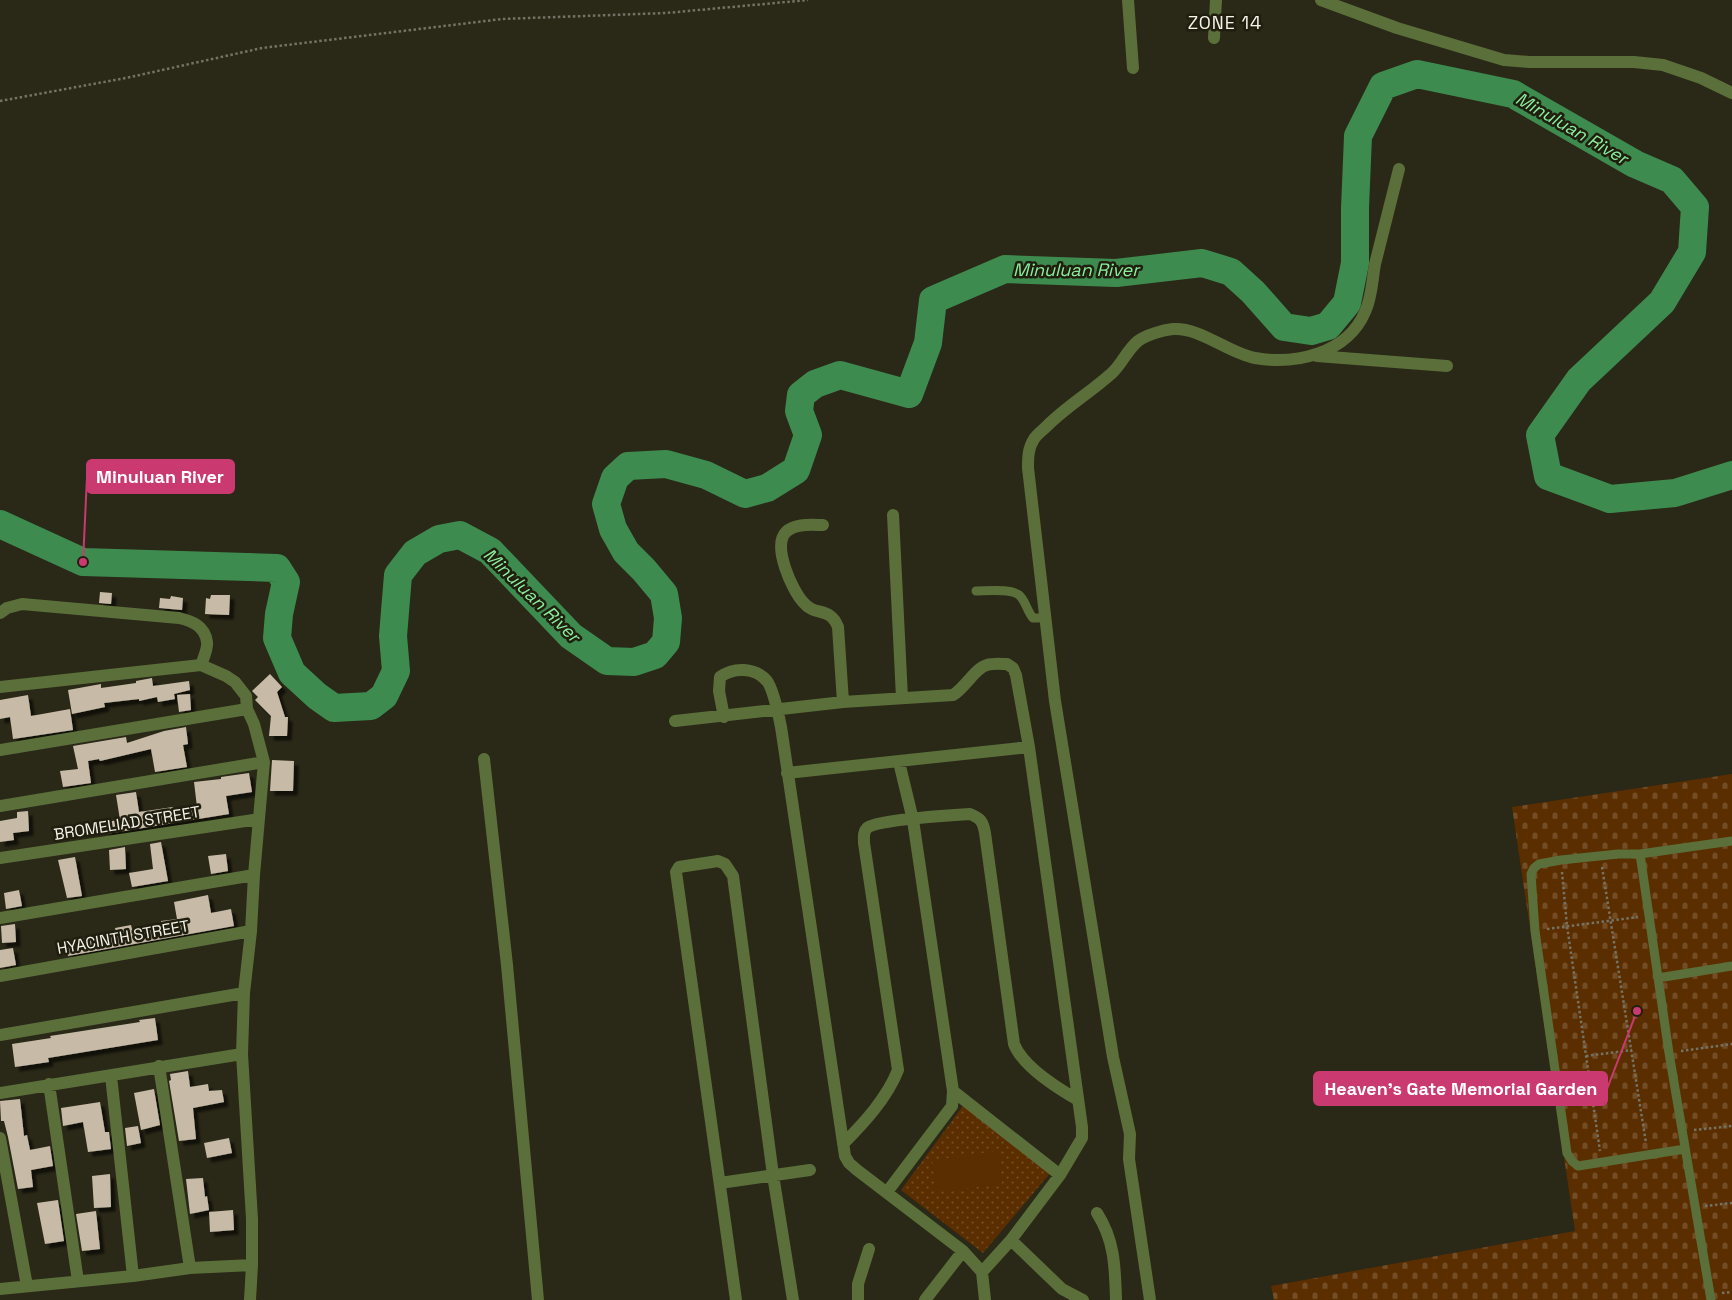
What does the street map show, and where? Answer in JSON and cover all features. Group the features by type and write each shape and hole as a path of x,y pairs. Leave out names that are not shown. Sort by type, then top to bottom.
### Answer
{"street":[{"path":"1128,0 1133,68"},
{"path":"1214,38 1216,0"},
{"path":"1321,0 1397,28 1504,60 1529,62 1634,62 1663,65 1701,78 1732,93"},
{"path":"1315,356 1341,342 1354,329 1365,313 1371,296 1375,266 1399,169"},
{"path":"1150,1300 1129,1159 1130,1134 1113,1057 1072,809 1045,618 1028,468 1029,451 1035,438 1054,419 1113,372 1130,348 1139,340 1152,334 1174,329 1190,332 1237,352 1273,360 1315,356 1447,366"},
{"path":"893,514 902,698"},
{"path":"823,524 803,525 786,532 781,540 782,555 787,574 804,604 812,610 826,613 835,620 838,627 843,702"},
{"path":"0,613 7,608 22,604 189,620 198,624 203,630 208,643 202,665"},
{"path":"675,721 724,717 843,702 953,695 961,690 987,665 1008,664 1013,668 1016,674 1029,747 1082,1138 1060,1176 1011,1240 982,1272"},
{"path":"0,687 202,665 235,682 246,696 246,710 254,724 264,762 251,931 244,993 242,1054 252,1219 250,1300"},
{"path":"724,717 719,691 720,677 734,670 742,669 750,671 768,682 781,727 844,1156 849,1163 963,1251 982,1272 985,1300"},
{"path":"0,750 246,710"},
{"path":"787,773 1029,747"},
{"path":"484,759 508,975 538,1300"},
{"path":"0,806 264,762"},
{"path":"887,1192 952,1106 953,1091 912,820 899,762"},
{"path":"843,1144 864,1123 889,1087 898,1070 864,843 864,832 867,828 885,822 970,814 980,818 983,823 1016,1050 1053,1085 1078,1100"},
{"name":"BROMELIAD STREET","path":"0,858 259,820"},
{"path":"736,1300 676,872 679,867 718,861 725,864 733,876 773,1175 794,1300"},
{"path":"0,918 254,875"},
{"name":"HYACINTH STREET","path":"0,976 251,931"},
{"path":"0,1035 244,993"},
{"path":"0,1092 242,1054"},
{"path":"159,1066 190,1268"},
{"path":"110,1076 134,1276"},
{"path":"49,1084 78,1281"},
{"path":"953,1091 1060,1176"},
{"path":"0,1138 27,1286"},
{"path":"720,1183 810,1170"},
{"path":"1098,1213 1110,1239 1115,1271 1116,1300"},
{"path":"1011,1240 1061,1294 1083,1300"},
{"path":"858,1300 858,1284 869,1249"},
{"path":"925,1300 963,1251"},
{"path":"0,1289 134,1276 190,1268 252,1265"}],"lane":[{"path":"976,591 1010,591 1018,594 1033,618 1045,618"},
{"path":"1685,1149 1578,1166 1567,1153 1536,932 1532,874 1534,868 1539,864 1561,860 1640,854 1732,841"},
{"path":"1640,854 1669,1053 1711,1300"},
{"path":"1658,978 1732,966"}],"path":[{"path":"0,101 126,78 262,48 494,20 666,13 808,0"},
{"path":"1600,856 1648,1154"},
{"path":"1561,860 1567,926 1601,1163"},
{"path":"1536,932 1567,926 1650,916"},
{"path":"1669,1053 1732,1044"},
{"path":"1586,1056 1632,1050"},
{"path":"1682,1131 1732,1126"},
{"path":"1696,1207 1732,1203"}],"green space":[{"path":"1732,774 1732,1300 1274,1300 1271,1286 1575,1231 1512,807"},
{"path":"965,1103 1051,1172 983,1253 901,1190"},
{"path":"998,1151 1002,1184 936,1192 932,1160"}],"building":[{"path":"100,592 112,593 111,604 99,603"},
{"path":"211,595 230,595 229,615 205,614 206,598 210,599"},
{"path":"171,596 183,598 182,610 159,608 160,598 170,599"},
{"path":"270,674 282,687 277,692 285,717 288,717 287,736 269,736 271,716 255,700 258,697 252,691"},
{"path":"152,678 153,686 189,681 190,690 174,694 175,699 158,702 157,697 139,701 139,699 104,703 105,707 72,714 68,690 101,684 101,688 136,683 136,681"},
{"path":"190,694 191,710 179,712 177,695"},
{"path":"28,695 31,716 70,709 73,730 13,739 10,717 0,719 0,700"},
{"path":"186,727 188,744 183,745 187,767 155,772 151,749 100,761 99,759 88,761 91,783 63,787 60,771 78,769 73,746 126,737 127,743 164,731"},
{"path":"272,760 294,761 293,791 270,791"},
{"path":"249,773 252,792 226,796 229,814 106,834 104,822 120,820 116,795 136,792 139,812 173,807 174,811 197,807 194,782"},
{"path":"28,811 29,831 13,833 14,840 0,842 0,821 17,818 17,812"},
{"path":"161,842 168,881 132,887 129,873 153,869 150,844"},
{"path":"125,847 126,869 110,870 109,850"},
{"path":"226,854 228,871 211,874 208,856"},
{"path":"75,857 82,896 67,898 58,860"},
{"path":"19,890 22,906 6,909 4,893"},
{"path":"208,895 211,913 231,909 234,926 68,956 65,942 116,932 115,928 131,925 132,929 138,929 161,923 161,921 177,919 174,902"},
{"path":"15,924 16,942 2,943 1,926"},
{"path":"13,948 16,965 0,968 0,950"},
{"path":"155,1018 158,1040 48,1058 49,1062 15,1067 12,1044"},
{"path":"188,1071 190,1087 208,1084 209,1091 222,1090 224,1102 193,1108 196,1139 179,1141 169,1081 171,1080 170,1074"},
{"path":"154,1089 160,1125 141,1130 134,1093"},
{"path":"20,1099 24,1136 27,1135 30,1150 50,1146 53,1166 31,1170 33,1187 18,1189 4,1121 1,1121 0,1101"},
{"path":"100,1102 105,1132 109,1132 111,1149 88,1152 83,1122 63,1126 61,1108"},
{"path":"138,1126 141,1143 127,1146 125,1128"},
{"path":"229,1138 232,1153 207,1158 204,1143"},
{"path":"110,1174 111,1207 94,1208 92,1176"},
{"path":"203,1178 205,1197 207,1196 209,1210 190,1214 186,1179"},
{"path":"58,1200 64,1241 45,1244 37,1203"},
{"path":"233,1210 234,1230 210,1232 209,1212"},
{"path":"96,1211 100,1249 82,1251 76,1214"}],"waterway":[{"name":"Minuluan River","path":"0,524 83,562 277,568 286,582 279,614 277,638 292,673 317,696 334,708 371,706 384,696 396,671 393,636 398,575 415,553 439,539 460,535 490,551 571,636 607,661 634,662 655,655 666,642 668,618 664,594 626,552 613,529 606,504 615,478 628,466 666,464 706,475 745,494 767,488 796,470 808,435 799,411 801,395 815,384 840,375 909,394 928,343 933,300 1005,269 1116,273 1202,263 1231,272 1253,292 1284,327 1311,331 1328,326 1347,303 1355,263 1358,136 1383,86 1417,74 1513,94 1635,164 1672,180 1695,207 1692,252 1662,302 1579,380 1540,435 1548,476 1610,499 1675,493 1732,475"}],"place":[{"name":"Minuluan River","path":"83,562"},
{"name":"Heaven's Gate Memorial Garden","path":"1637,1011"}],"district":[{"name":"ZONE 14","path":"1225,22"}]}
